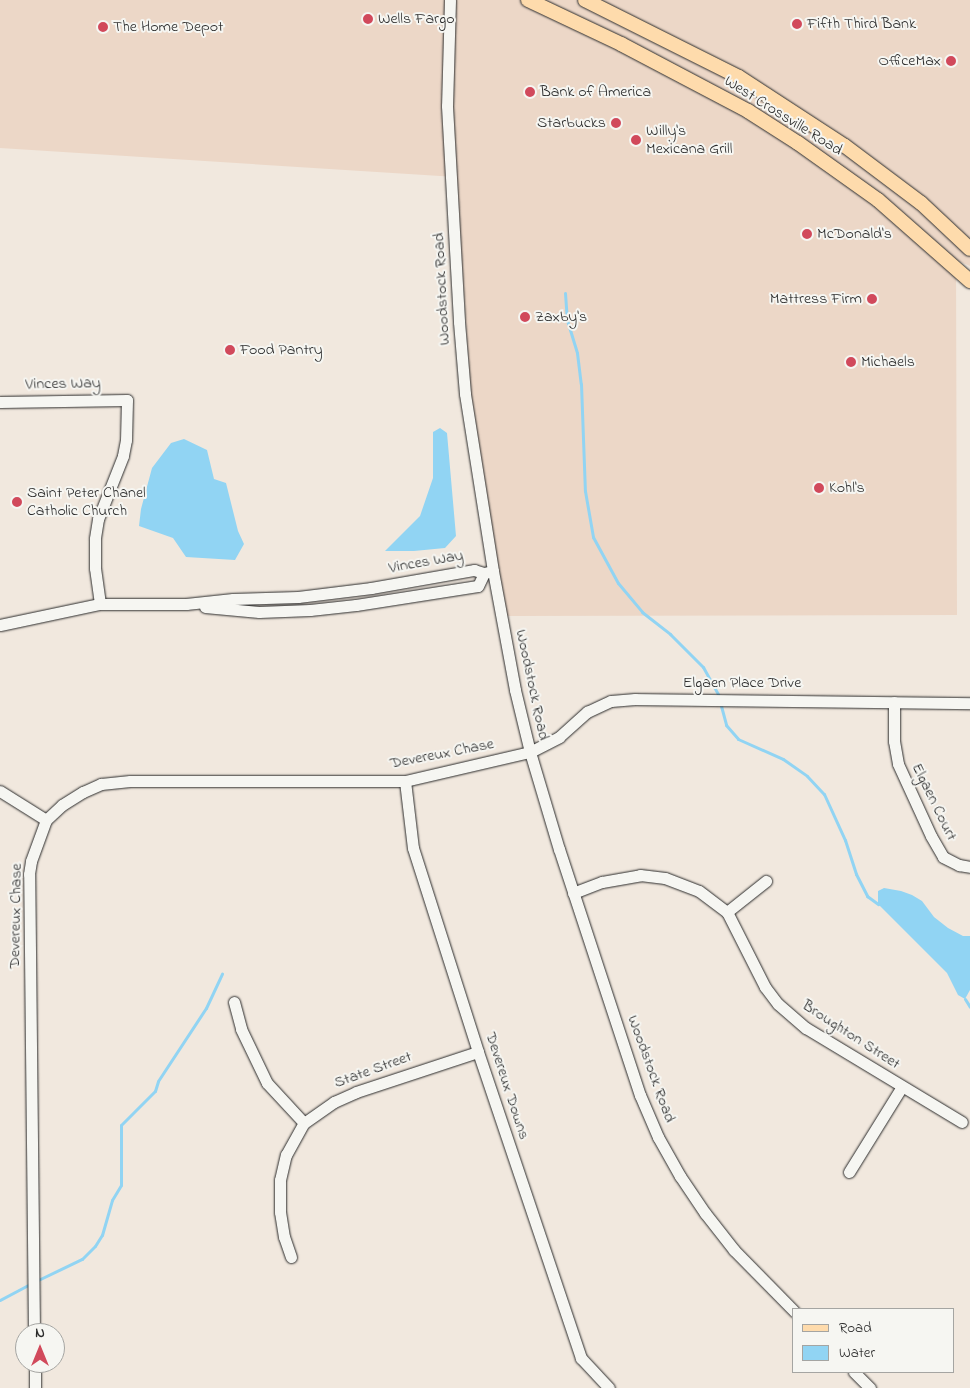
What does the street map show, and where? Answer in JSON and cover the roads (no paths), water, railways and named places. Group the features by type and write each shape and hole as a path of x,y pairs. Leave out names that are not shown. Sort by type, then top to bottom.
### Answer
{"main road":[{"name":"West Crossville Road","path":"528,0 621,44 748,111 798,143 878,200 970,281"},
{"name":"West Crossville Road","path":"585,0 740,77 845,146 920,204 970,249"}],"street":[{"name":"Woodstock Road","path":"450,0 447,106 459,322 466,400 488,572 530,752 640,1095 658,1137 680,1176 705,1214 734,1250 792,1309"},
{"name":"Vinces Way","path":"0,402 127,400 126,440 123,456 98,519 95,539 95,568 100,604"},
{"name":"Vinces Way","path":"0,625 100,604 186,604 306,596 371,588 474,570 488,572 478,586 325,609 250,612 186,604"},
{"name":"Elgaen Place Drive","path":"530,752 559,737 587,712 611,701 635,699 970,703"},
{"name":"Elgaen Court","path":"894,702 894,742 898,764 922,818 943,857 960,866 970,867"},
{"name":"Devereux Chase","path":"34,1323 29,874 31,861 46,820 62,805 101,784 130,781 405,781 530,752"},
{"name":"Devereux Downs","path":"405,781 413,848 478,1052 581,1358 609,1388"},
{"path":"0,791 46,820"},
{"name":"Broughton Street","path":"574,893 602,882 640,875 666,878 699,892 728,912 765,987 778,1004 806,1028 901,1088 962,1122"},
{"path":"728,912 766,881"},
{"path":"234,1002 241,1029 267,1084 304,1123"},
{"name":"State Street","path":"291,1257 284,1237 280,1212 280,1180 286,1156 304,1123 334,1102 356,1092 478,1052"},
{"path":"849,1172 901,1088"},
{"path":"35,1373 35,1388"},
{"path":"855,1373 870,1388"}],"water":[{"path":"440,428 447,433 456,536 445,548 385,551 420,516 433,478 433,432"},
{"path":"184,439 207,450 214,479 226,483 238,531 244,544 235,560 186,557 173,538 139,526 141,509 152,468 171,443"},
{"path":"884,888 912,895 922,901 934,917 948,928 963,936 970,936 970,990 965,999 958,995 947,973 878,904 878,891"}],"waterway":[{"path":"565,293 567,320 577,353 581,384 585,491 593,537 618,583 642,612 670,634 703,667 719,696"},
{"path":"720,702 726,725 738,739 783,759 807,776 824,794 845,840 856,874 867,896 878,904"},
{"path":"36,1281 82,1259 95,1246 102,1235 112,1200 121,1185 121,1125 155,1091 158,1081 206,1008 222,973"},
{"path":"965,999 970,1007"},
{"path":"0,1300 30,1284"}],"place":[{"name":"Wells Fargo","path":"368,19"},
{"name":"Fifth Third Bank","path":"797,24"},
{"name":"The Home Depot","path":"103,27"},
{"name":"OfficeMax","path":"951,61"},
{"name":"Bank of America","path":"530,92"},
{"name":"Starbucks","path":"616,123"},
{"name":"Willy's Mexicana Grill","path":"636,140"},
{"name":"McDonald's","path":"807,234"},
{"name":"Mattress Firm","path":"872,299"},
{"name":"Zaxby's","path":"525,317"},
{"name":"Food Pantry","path":"230,350"},
{"name":"Michaels","path":"851,362"},
{"name":"Kohl's","path":"819,488"},
{"name":"Saint Peter Chanel Catholic Church","path":"17,502"}]}
